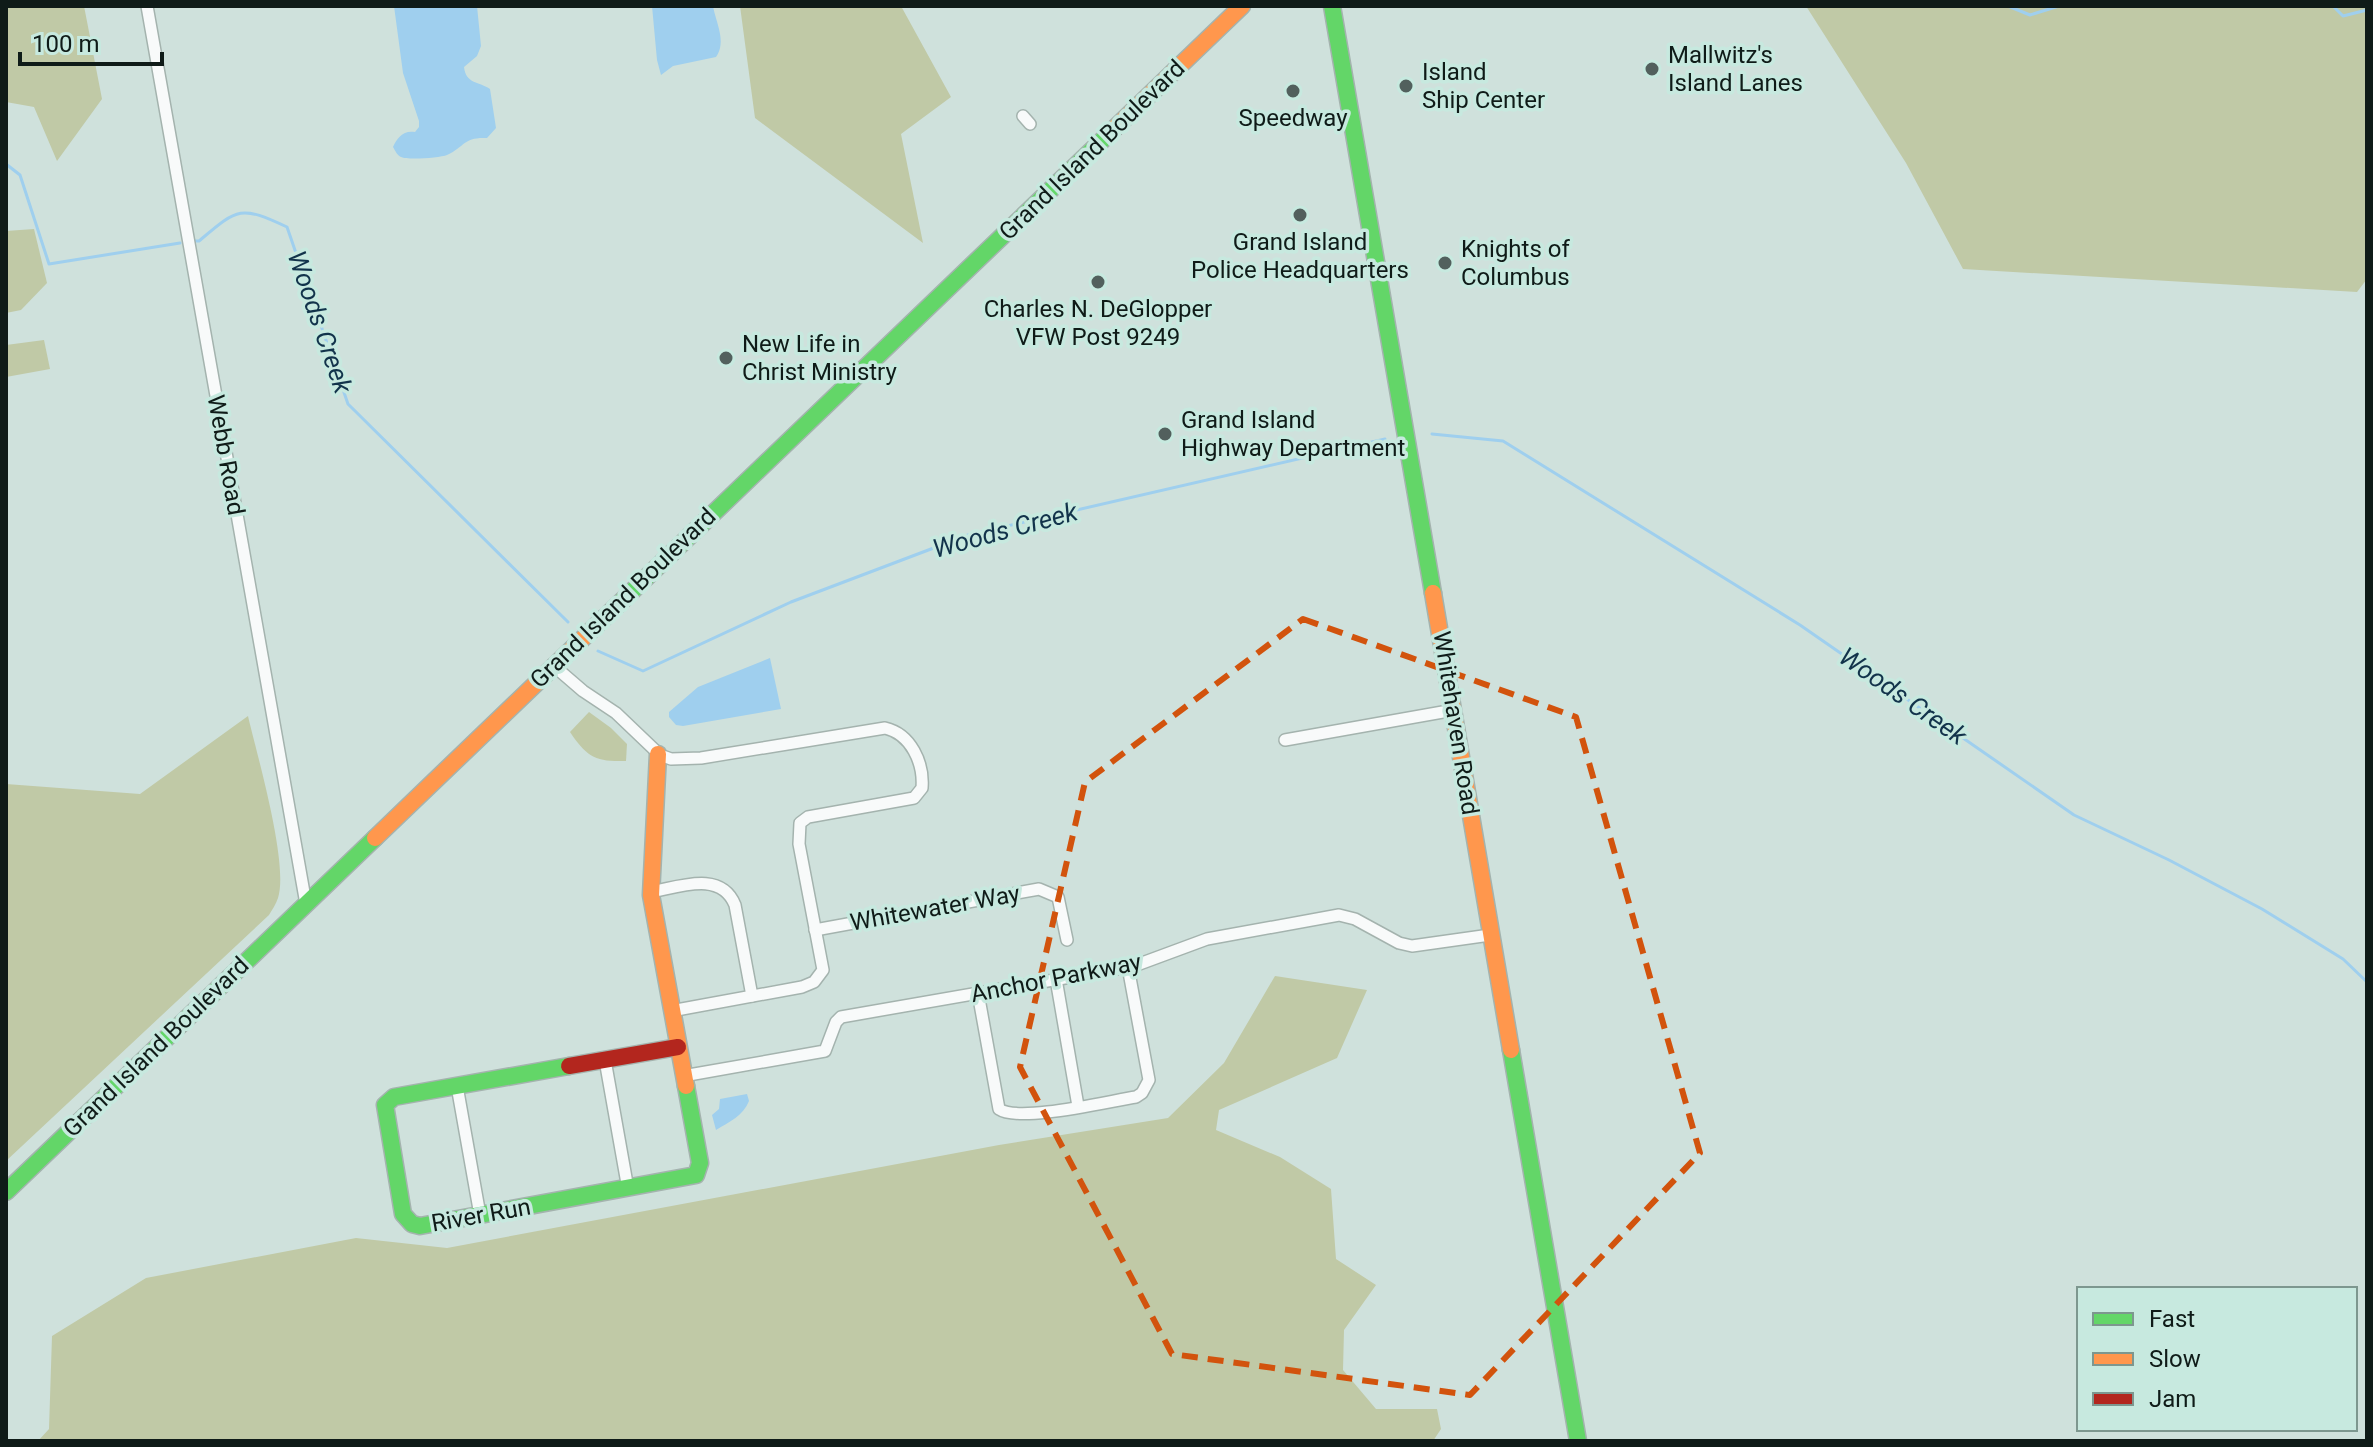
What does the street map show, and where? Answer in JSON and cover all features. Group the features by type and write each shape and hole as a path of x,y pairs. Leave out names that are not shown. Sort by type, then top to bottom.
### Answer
{"street":[{"name":"Webb Road","path":"147,6 306,904"},
{"name":"Grand Island Boulevard","path":"6,1192 1242,6"},
{"name":"Whitehaven Road","path":"1332,6 1578,1441"},
{"path":"554,666 629,724 658,754 671,759 701,758 885,728 911,746 921,765 922,788 914,798 808,817 800,823 799,844 823,970 818,978 802,987 671,1011"},
{"path":"1285,740 1454,710"},
{"name":"River Run","path":"658,754 651,892 700,1163 696,1175 420,1226 412,1224 403,1214 385,1105 394,1097 678,1047"},
{"path":"651,892 707,882 728,893 735,905 752,996"},
{"name":"Whitewater Way","path":"815,930 1039,889 1058,897 1067,940"},
{"name":"Anchor Parkway","path":"683,1076 825,1051 841,1017 1128,967 1207,939 1339,915 1355,919 1399,943 1412,946 1490,935"},
{"path":"978,993 999,1109 1014,1116 1136,1097 1149,1080 1128,967"},
{"path":"1056,979 1078,1106"},
{"path":"605,1060 628,1189"},
{"path":"457,1086 480,1215"}],"highlighted area":[{"path":"1303,619 1576,717 1700,1153 1470,1395 1172,1354 1020,1067 1085,782"}],"green space":[{"path":"6,6 84,6 102,99 57,161 34,107 6,102"},
{"path":"740,6 901,6 951,97 901,134 923,243 755,118"},
{"path":"1806,6 2367,6 2367,279 2357,292 1963,269 1906,163"},
{"path":"34,229 47,283 21,310 6,313 6,231"},
{"path":"44,340 50,369 6,377 6,345"},
{"path":"589,712 627,744 626,761 599,759 576,740 570,732"},
{"path":"248,716 276,836 280,882 275,905 269,915 6,1161 6,784 140,794"},
{"path":"1275,976 1367,990 1337,1058 1219,1110 1216,1130 1280,1157 1331,1189 1336,1259 1376,1285 1344,1330 1343,1370 1376,1409 1437,1409 1441,1429 1433,1441 38,1441 49,1429 52,1336 146,1278 356,1238 447,1248 999,1145 1168,1118 1224,1063"}],"water":[{"path":"394,6 477,6 481,46 477,56 464,67 470,79 490,89 496,128 487,138 469,141 443,156 410,158 397,153 393,147 396,141 404,133 415,132 419,121 403,73"},
{"path":"652,6 713,6 721,39 716,57 673,66 661,75"},
{"path":"770,658 781,709 683,726 676,725 669,717 669,712 698,687"},
{"path":"747,1094 749,1101 743,1111 716,1130 712,1115 719,1109 720,1099"}],"waterway":[{"path":"2008,6 2030,15 2059,6"},
{"path":"2333,6 2343,16 2367,10"},
{"name":"Woods Creek","path":"6,164 20,175 49,264 180,243"},
{"name":"Woods Creek","path":"195,241 240,213 259,215 287,227 348,404 568,622"},
{"name":"Woods Creek","path":"1432,434 1503,441 1800,625 2074,815 2262,909 2343,959 2367,982"},
{"name":"Woods Creek","path":"598,651 643,671 791,602 968,535 1385,439"}],"traffic: fast":[{"path":"1332,6 1433,593"},
{"path":"600,622 1115,128"},
{"path":"6,1192 375,838"},
{"path":"1511,1050 1578,1441"},
{"path":"569,1066 394,1097 385,1105 403,1214 412,1224 420,1226 696,1175 700,1163 686,1086"}],"traffic: slow":[{"path":"1115,128 1242,6"},
{"path":"1433,593 1511,1050"},
{"path":"375,838 600,622"},
{"path":"658,754 651,895 686,1086"}],"traffic: jam":[{"path":"569,1066 678,1047"}],"place":[{"name":"Mallwitz's Island Lanes","path":"1652,69"},
{"name":"Island Ship Center","path":"1406,86"},
{"name":"Speedway","path":"1293,91"},
{"name":"Grand Island Police Headquarters","path":"1300,215"},
{"name":"Knights of Columbus","path":"1445,263"},
{"name":"Charles N. DeGlopper VFW Post 9249","path":"1098,282"},
{"name":"New Life in Christ Ministry","path":"726,358"},
{"name":"Grand Island Highway Department","path":"1165,434"}]}
